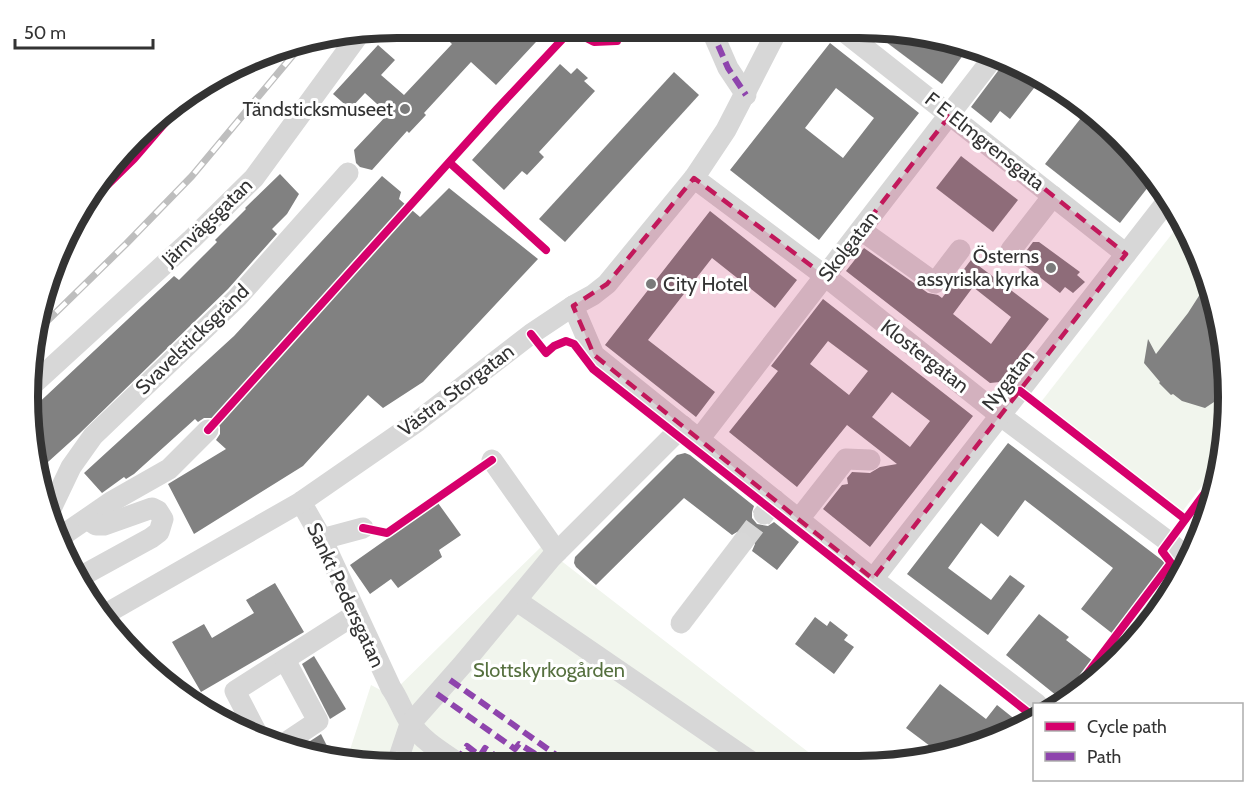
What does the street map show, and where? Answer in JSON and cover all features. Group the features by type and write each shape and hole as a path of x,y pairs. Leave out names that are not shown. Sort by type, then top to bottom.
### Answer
{"street":[{"path":"715,38 728,68 746,94"},
{"name":"Västra Storgatan","path":"110,612 301,502 418,421 531,334 607,284 694,177 726,130 774,38"},
{"name":"F E Elmgrensgata","path":"852,38 1126,254"},
{"name":"Järnvägsgatan","path":"38,380 192,239 254,178 355,40"},
{"name":"Skolgatan","path":"410,724 554,555 691,432 825,276 990,63"},
{"name":"Svavelsticksgränd","path":"54,502 71,467 93,435 237,298 348,173"},
{"name":"Klostergatan","path":"694,177 825,276 1001,416 1181,553"},
{"path":"1011,250 1053,196"},
{"name":"Nygatan","path":"873,579 1163,207"},
{"path":"861,230 935,283 960,250"},
{"path":"573,306 594,355 691,432 770,507 799,519 1034,703"},
{"path":"65,534 111,502 169,470 208,430"},
{"path":"799,519 846,459 870,460"},
{"path":"492,460 554,555"},
{"name":"Sankt Pedersgatan","path":"301,502 322,539 410,724"},
{"path":"85,574 151,538 159,532 164,519 158,511 152,508 104,525 96,525 87,519"},
{"path":"322,539 363,528"},
{"path":"681,623 742,543"},
{"path":"517,601 743,756"},
{"path":"253,725 235,691 356,614"},
{"path":"285,660 318,721 291,739"},
{"path":"400,756 410,724 448,756"}],"highlighted area":[{"path":"951,114 1126,254 873,579 594,355 573,306 607,284 694,178 825,276"}],"green space":[{"path":"1175,229 1190,259 1205,304 1211,326 1217,373 1217,420 1211,467 1208,478 1182,512 1041,402"},
{"name":"Slottskyrkogården","path":"542,546 813,756 396,756 349,752 371,685 390,695"}],"building":[{"path":"446,38 540,38 496,85 471,62 424,113 426,115 409,133 407,131 372,170 360,167 356,163 354,150 388,114 365,93 350,109 333,94 378,45 395,60 381,75 404,95 452,44"},
{"path":"881,38 929,44 964,54 942,84"},
{"path":"830,43 919,113 819,240 730,170","holes":["836,88 874,118 843,158 805,128"]},
{"path":"560,64 571,74 577,68 588,78 584,81 595,91 539,152 544,157 527,175 522,171 504,190 472,160"},
{"path":"1001,67 1036,85 1010,119 1000,111 991,123 971,107"},
{"path":"674,72 699,95 565,242 539,219"},
{"path":"1082,116 1112,143 1149,186 1120,223 1045,164"},
{"path":"961,156 1018,200 993,232 936,188"},
{"path":"280,174 299,194 287,214 272,229 277,234 228,289 44,466 38,403 174,276 179,280 217,242 215,240"},
{"path":"382,176 401,192 399,199 420,217 449,188 538,259 423,382 383,408 368,395 303,466 194,534 168,484 226,449 216,440 220,434 220,427 212,418 204,418 198,422 195,419 134,474 126,479 124,477 102,493 84,473 234,336"},
{"path":"710,211 797,280 775,308 712,258 648,340 715,392 696,417 605,345"},
{"name":"Österns assyriska kyrka","path":"1033,242 1039,242 1080,272 1077,275 1085,282 1073,293 1065,287 1060,293 1023,264 1021,258"},
{"path":"864,248 928,293 942,298 971,260 1049,319 1000,382 990,383 846,271","holes":["973,287 1011,317 991,344 953,314"]},
{"path":"1201,292 1211,326 1217,373 1214,402 1205,408 1171,395 1144,363 1148,339 1156,354"},
{"path":"823,299 973,416 870,547 823,509 842,485 848,484 847,478 852,472 870,473 880,467 897,464 847,425 797,487 729,432 778,371 771,366","holes":["828,341 868,371 849,395 810,364","892,392 930,421 910,447 872,417"]},
{"path":"1008,443 1167,564 1113,634 1081,609 1113,568 1025,500 998,537 981,523 948,568 991,600 1010,575 1025,586 988,635 907,574"},
{"path":"685,453 754,506 752,518 757,524 768,526 774,522 799,542 777,570 752,551 755,544 750,533 743,530 732,535 684,498 596,585 576,567 575,557 677,455"},
{"path":"438,503 461,535 439,550 442,557 398,588 391,579 370,594 350,565"},
{"path":"275,583 304,632 201,692 172,642 204,624 212,638 254,613 246,600"},
{"path":"1039,614 1069,637 1066,640 1093,661 1077,681 1057,696 1006,655"},
{"path":"815,617 827,626 830,621 848,635 844,640 854,647 834,674 795,644"},
{"path":"314,656 346,709 330,719 302,664"},
{"path":"940,684 986,719 997,705 1015,719 974,736 933,748 906,728"},
{"path":"321,734 328,748 326,749 306,744"}],"tunnel":[{"path":"742,543 764,514"}],"railway":[{"path":"45,324 192,176 295,53"}],"marked path":[{"path":"715,38 728,68 746,95"},
{"path":"450,680 558,756"},
{"path":"437,694 515,749 519,744 534,753 532,756"},
{"path":"460,756 467,746 480,756"},
{"path":"480,756 485,748 496,756"}],"cycle path":[{"path":"208,430 564,38"},
{"path":"586,38 594,42 617,41"},
{"path":"105,187 134,159 166,122"},
{"path":"450,163 546,250"},
{"path":"531,334 546,353 554,346 566,341 574,344 593,369 1028,712"},
{"path":"1020,391 1185,519"},
{"path":"363,528 387,533 492,460"},
{"path":"1090,670 1171,563 1162,551 1203,496"}],"place":[{"name":"Tändsticksmuseet","path":"405,109"},
{"name":"Österns assyriska kyrka","path":"1051,268"},
{"name":"City Hotel","path":"651,284"}]}
